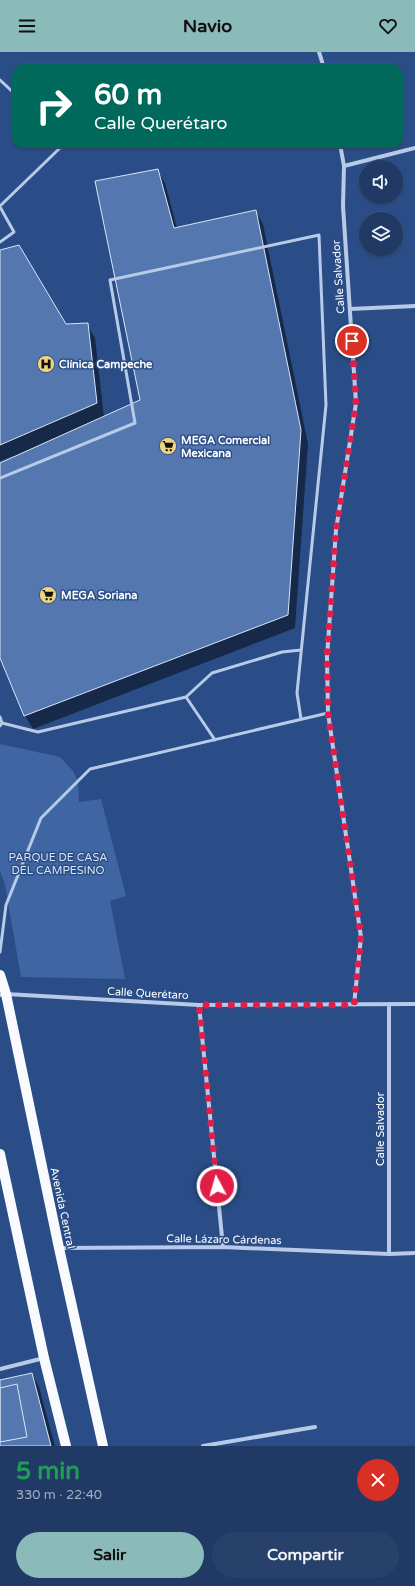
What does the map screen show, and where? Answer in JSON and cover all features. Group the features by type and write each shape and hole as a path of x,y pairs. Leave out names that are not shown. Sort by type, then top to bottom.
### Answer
{"main road":[{"name":"Avenida Central","path":"0,975 3,995 103,1446"},
{"path":"0,1154 44,1358 66,1446"}],"street":[{"path":"319,52 323,64"},
{"name":"Calle Salvador","path":"341,148 344,166 342,206 356,403 336,530 327,657 328,713 361,937 354,1005"},
{"path":"344,166 415,148"},
{"path":"350,310 415,306"},
{"name":"Calle Querétaro","path":"3,995 199,1005 415,1004"},
{"name":"Calle Salvador","path":"389,1004 389,1254"},
{"path":"199,1005 223,1247"},
{"name":"Calle Lázaro Cárdenas","path":"59,1248 223,1247 389,1254 415,1253"},
{"path":"0,1369 44,1358"},
{"path":"203,1446 315,1427"}],"lane":[{"path":"0,80 12,91"},
{"path":"0,242 14,232 0,206 58,148"},
{"path":"0,478 135,423 110,280 319,235 326,405 297,693 301,719"},
{"path":"0,717 1,725 38,732 186,697 212,673 282,652 301,650"},
{"path":"186,697 215,740"},
{"path":"0,952 6,905 41,818 90,769 328,713"}],"green space":[{"name":"PARQUE DE CASA DEL CAMPESINO","path":"0,744 60,757 73,771 78,781 79,802 101,799 126,896 110,901 125,979 21,977 5,885 0,871"}],"building":[{"name":"MEGA Comercial Mexicana","path":"158,169 174,228 256,210 301,430 288,615 24,716 0,658 0,463 140,400 95,181"},
{"name":"Clínica Campeche","path":"19,245 66,324 88,323 97,403 0,445 0,250"},
{"path":"32,1373 51,1446 0,1446 0,1380"},
{"path":"17,1384 27,1437 0,1442 0,1388"}],"place":[{"name":"Clínica Campeche","path":"46,364"},
{"name":"MEGA Comercial Mexicana","path":"168,446"},
{"name":"MEGA Soriana","path":"48,595"}],"route":[{"path":"217,1186 199,1005 354,1005 361,937 328,713 327,657 336,530 356,403 352,341"}]}
